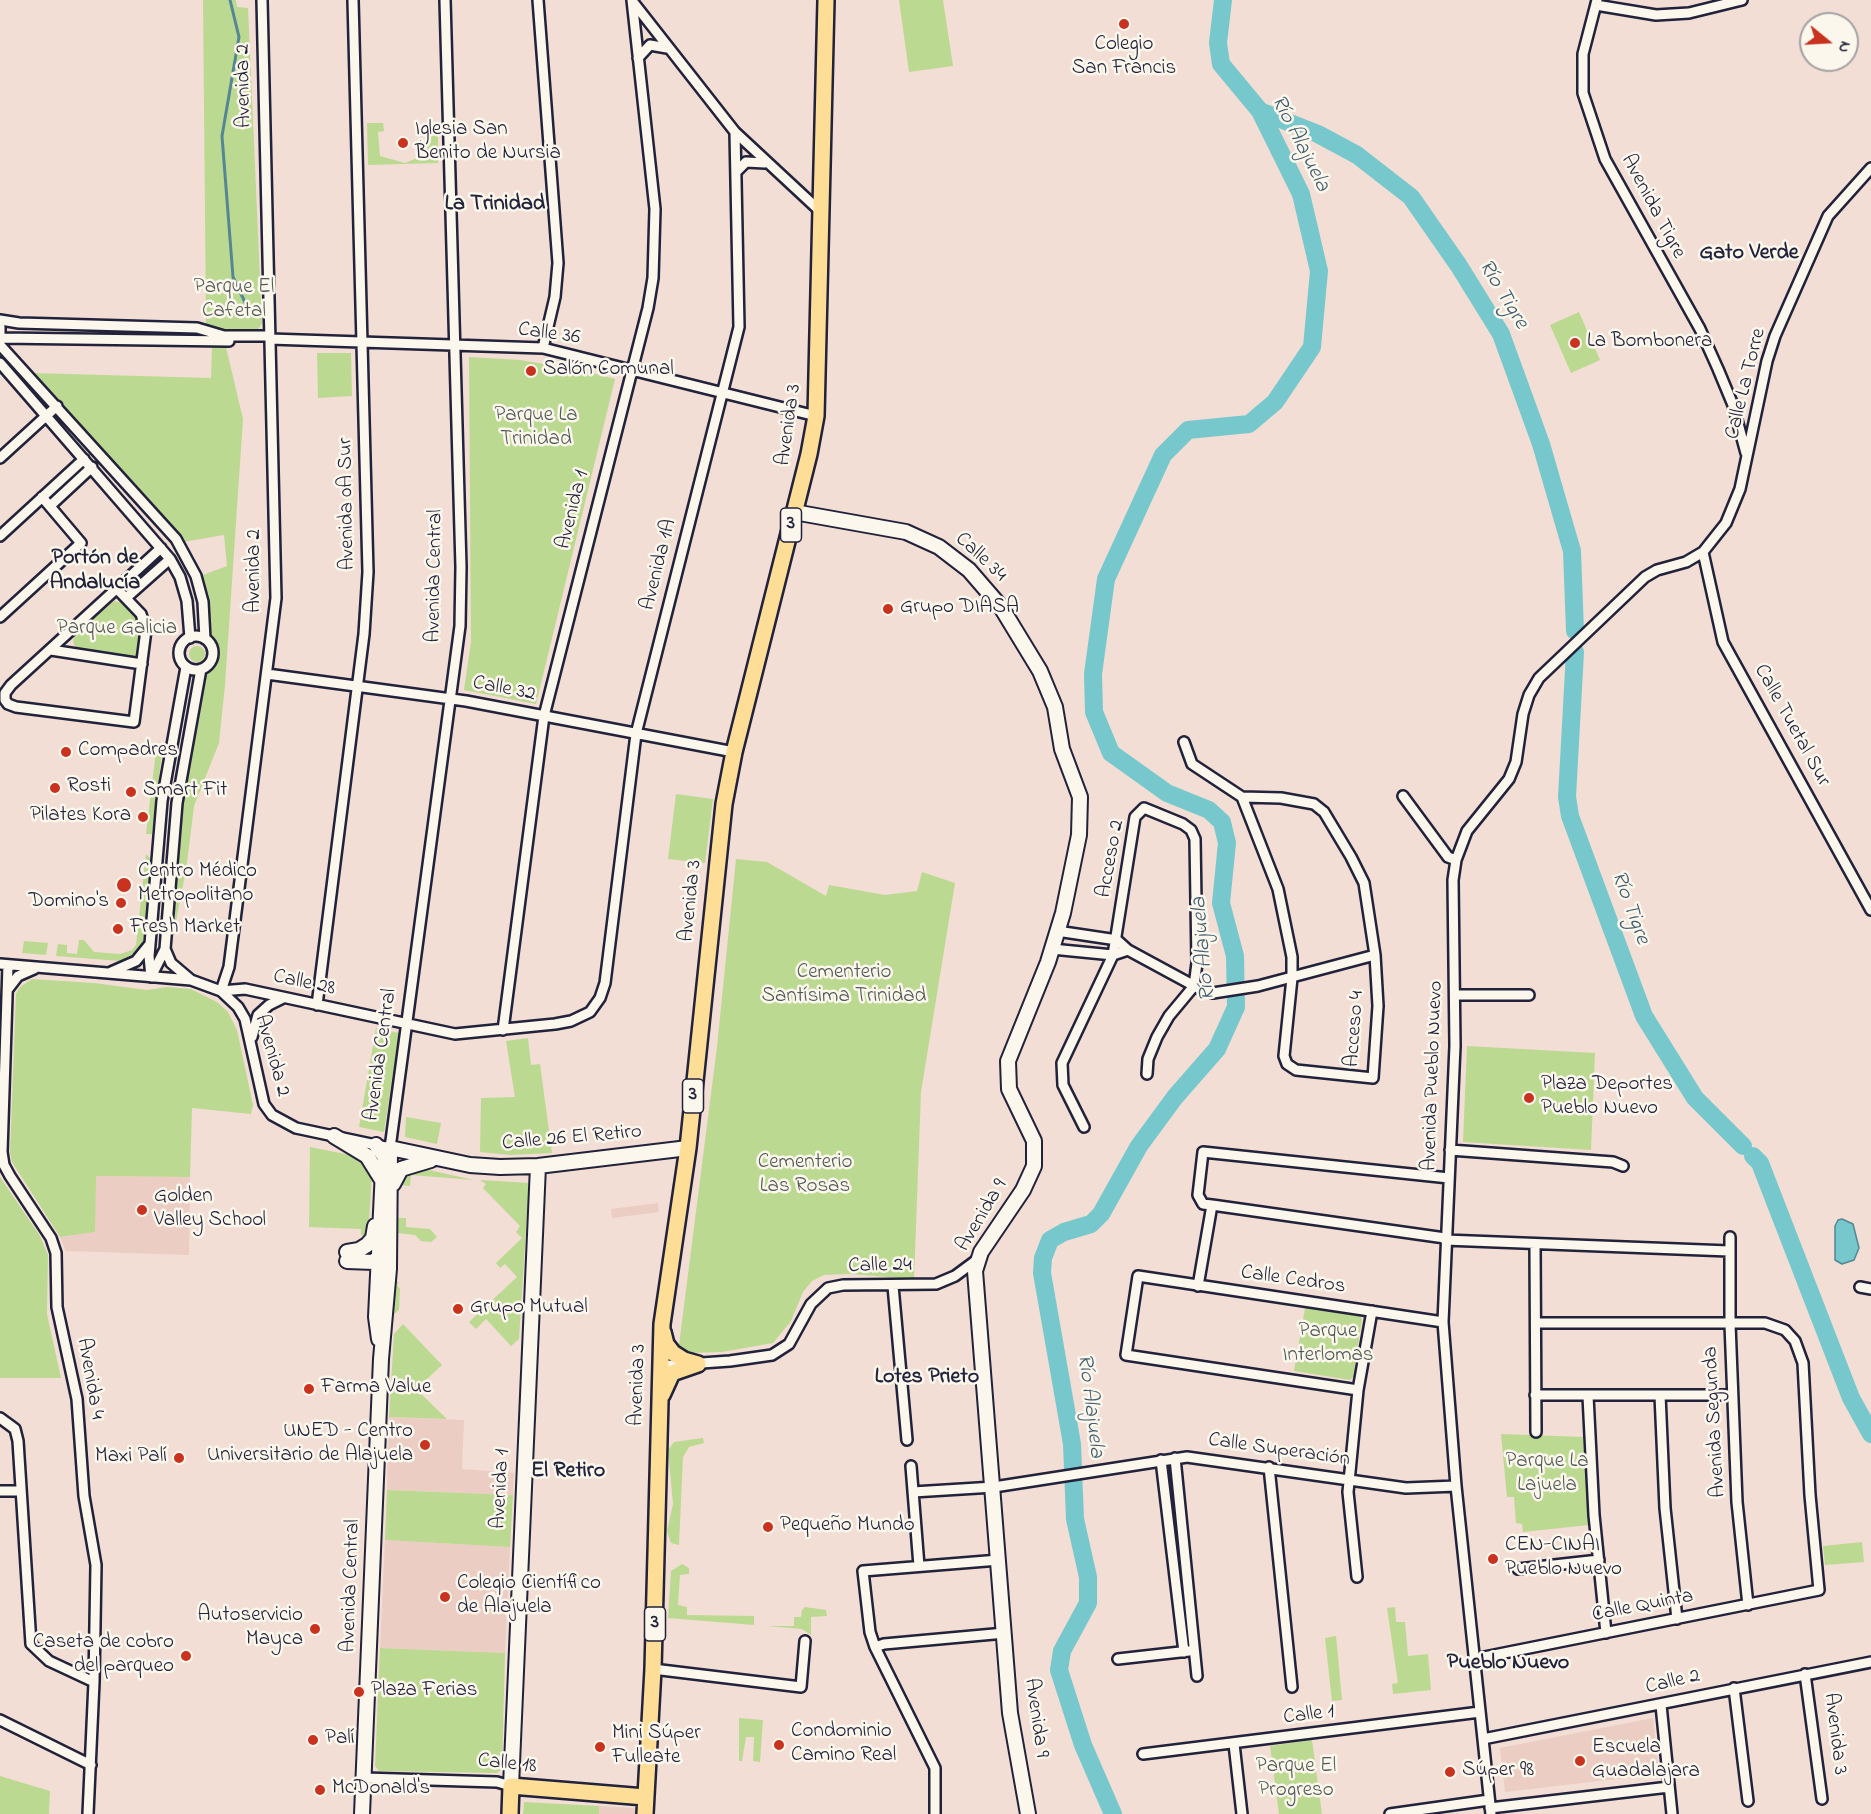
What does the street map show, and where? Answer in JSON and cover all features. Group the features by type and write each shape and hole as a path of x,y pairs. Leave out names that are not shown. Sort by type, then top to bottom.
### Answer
{"main road":[{"name":"Avenida 3","path":"645,1814 653,1669 659,1495 659,1366 662,1324 688,1148 720,835 734,752 816,416 826,0"},
{"path":"662,1324 669,1350 684,1360 698,1364"},
{"path":"658,1409 669,1376 681,1368 698,1364"},
{"name":"Calle 18","path":"511,1786 645,1797"},
{"name":"Avenida 1","path":"510,1814 511,1786"}],"street":[{"name":"Avenida 2","path":"262,0 276,584 230,967 221,991 242,1013 251,1042 264,1104 279,1121 296,1128 334,1136"},
{"name":"Avenida 0A Sur","path":"317,1005 364,634 368,572 353,0"},
{"name":"Avenida Central","path":"382,1293 379,1259 386,1195 382,1180 384,1151 408,1025 458,641 461,579 445,0"},
{"path":"538,0 558,263 555,297 543,348"},
{"path":"632,0 667,48 735,132 821,212"},
{"name":"Avenida 1","path":"503,1030 544,716 648,308 656,233 632,0"},
{"path":"1596,3 1656,15 1689,13 1742,0"},
{"name":"Avenida Tigre","path":"1596,3 1583,54 1583,93 1605,159 1700,328 1733,405 1747,455"},
{"path":"638,58 650,45 667,48"},
{"name":"Avenida 1A","path":"596,1006 605,983 636,734 740,320 735,132"},
{"path":"736,172 746,162 766,163"},
{"name":"Calle La Torre","path":"1747,455 1767,361 1775,336 1828,216 1871,168"},
{"path":"0,320 19,323 197,328 224,336 270,339"},
{"path":"0,327 0,338 270,339"},
{"name":"Calle 36","path":"270,339 543,348 816,416"},
{"path":"0,345 136,494 186,555 196,576 203,602 205,639"},
{"path":"0,363 170,559 180,577 187,601 190,638"},
{"path":"1,455 57,406"},
{"name":"Avenida Pueblo Nuevo","path":"1490,1807 1456,1486 1443,1322 1457,995 1453,880 1456,860 1467,831 1509,779 1516,762 1523,714 1529,695 1539,678 1645,578 1657,570 1686,562 1703,552 1726,523 1733,508 1747,455"},
{"path":"0,536 84,459"},
{"path":"50,506 92,467"},
{"path":"124,506 136,494"},
{"path":"0,616 81,543 42,497"},
{"name":"Calle 34","path":"794,512 906,532 939,547 955,558 982,583 1001,607 1024,642 1051,696"},
{"path":"117,589 145,621 134,722 16,707 4,700 5,693 11,685 161,548"},
{"name":"Calle Tuetal Sur","path":"1703,552 1724,642 1871,910"},
{"path":"126,598 170,559"},
{"path":"151,977 149,945 162,801 186,667 180,654 182,644 190,638 205,639 212,646 213,655 209,664 201,669 186,667"},
{"path":"51,650 142,664"},
{"path":"151,977 165,949 177,803 201,669"},
{"name":"Calle 32","path":"267,674 451,699 734,752"},
{"name":"Avenida 9","path":"1028,1814 1010,1713 994,1487 976,1288 978,1259 1023,1190 1034,1166 1034,1141 1012,1097 1007,1074 1012,1048 1058,931 1079,835 1081,808 1078,787 1059,739 1051,696"},
{"path":"175,727 190,730"},
{"path":"1058,931 1128,950 1206,991 1222,992 1258,987 1375,955 1364,883 1324,812 1314,804 1300,800 1242,797 1192,764 1184,742"},
{"path":"1403,796 1448,857 1456,860"},
{"path":"1242,797 1281,898 1289,937 1292,978"},
{"name":"Acceso 2","path":"1115,948 1136,817 1144,808 1153,810 1183,824 1191,830 1195,839 1197,963 1194,986"},
{"path":"108,973 136,961 149,945"},
{"path":"1052,949 1115,948"},
{"path":"1084,1127 1063,1085 1062,1064 1115,948"},
{"path":"165,949 171,963 191,980"},
{"name":"Acceso 4","path":"1292,978 1284,1056 1287,1064 1296,1070 1373,1078 1378,1006 1375,955"},
{"name":"Calle 28","path":"4,964 191,980 221,991 245,989 455,1034 571,1021 590,1012 596,1006"},
{"name":"Avenida 4","path":"4,964 7,991 2,1152 4,1165 51,1238 56,1253 57,1306 77,1399 84,1496 96,1564 88,1814"},
{"path":"0,976 7,991 18,976 39,967"},
{"path":"1147,1074 1148,1059 1156,1037 1169,1016 1194,986"},
{"path":"1457,995 1529,996"},
{"path":"251,1042 258,1015 268,1005 283,998"},
{"path":"334,1136 384,1151 384,1251 379,1259 347,1259"},
{"path":"334,1136 367,1156 382,1180"},
{"name":"Calle 26 El Retiro","path":"384,1151 484,1166 538,1166 688,1148"},
{"path":"1450,1150 1613,1162 1623,1166"},
{"name":"Avenida Central","path":"362,1814 382,1333 376,1317 382,1293 386,1195 384,1151"},
{"path":"1449,1178 1203,1152 1198,1195 1207,1204 1445,1239 1729,1251"},
{"path":"347,1259 370,1242 375,1228 376,1204 386,1195 401,1168 414,1162 437,1159"},
{"name":"Avenida 1","path":"511,1786 538,1166"},
{"path":"1198,1286 1207,1204"},
{"name":"Avenida Segunda","path":"1730,1237 1730,1323 1737,1502 1748,1605"},
{"path":"1535,1244 1536,1432"},
{"path":"347,1259 371,1280 372,1314 382,1333"},
{"name":"Calle 24","path":"659,1366 763,1358 778,1352 796,1334 811,1304 828,1288 843,1285 930,1285 955,1276 978,1259"},
{"path":"955,1276 967,1276 976,1288"},
{"name":"Calle Cedros","path":"1358,1390 1126,1355 1138,1276 1443,1322"},
{"path":"893,1286 907,1440"},
{"path":"1860,1287 1871,1289"},
{"path":"1357,1577 1349,1479 1358,1390 1372,1311"},
{"path":"1536,1323 1730,1323"},
{"name":"Calle Quinta","path":"1474,1659 1819,1590 1810,1495 1803,1363 1795,1341 1785,1330 1765,1323 1730,1323"},
{"path":"1535,1395 1732,1395"},
{"path":"1660,1395 1665,1508 1677,1619"},
{"path":"1588,1396 1606,1633"},
{"path":"0,1418 15,1429 31,1644 49,1661 94,1682"},
{"name":"Calle Superación","path":"913,1492 994,1487 1161,1460 1198,1457 1417,1488 1456,1486"},
{"path":"1175,1458 1197,1676"},
{"path":"1161,1460 1184,1652"},
{"path":"911,1466 919,1566"},
{"path":"1269,1467 1292,1687"},
{"path":"0,1491 21,1491"},
{"path":"935,1814 935,1768 875,1647 870,1632 863,1571 999,1560"},
{"path":"1518,1569 1599,1560"},
{"path":"875,1647 884,1644 1005,1633"},
{"path":"653,1669 801,1687 805,1641"},
{"path":"1118,1659 1194,1650"},
{"name":"Calle 2","path":"1483,1739 1871,1662"},
{"name":"Avenida 3","path":"1805,1674 1822,1799"},
{"path":"1734,1688 1748,1801"},
{"path":"1661,1705 1672,1814"},
{"name":"Calle 1","path":"1143,1754 1480,1712"},
{"path":"0,1720 91,1765"},
{"path":"1234,1744 1242,1814"},
{"name":"Calle 18","path":"364,1778 497,1782 511,1786"},
{"path":"1390,1814 1490,1807 1669,1787"}],"shaded area":[{"name":"Golden Valley School","path":"95,1176 190,1177 189,1255 66,1251 60,1237 95,1232"},
{"path":"658,1203 659,1212 612,1218 611,1209"},
{"name":"UNED - Centro Universitario de Alajuela","path":"389,1417 464,1420 462,1469 514,1473 513,1495 387,1490"},
{"name":"Colegio Científico de Alajuela","path":"385,1540 510,1547 505,1653 380,1648"},
{"name":"Escuela Guadalajara","path":"1653,1718 1659,1774 1505,1792 1500,1748"},
{"path":"599,1806 636,1808 636,1814 599,1814"}],"green space":[{"name":"Parque El Cafetal","path":"203,0 236,0 237,7 248,8 262,323 257,331 229,331 206,324"},
{"path":"899,0 943,0 953,66 909,72"},
{"path":"367,123 383,123 384,131 378,132 380,156 405,163 427,154 428,130 438,130 438,163 368,165"},
{"name":"La Bombonera","path":"1579,312 1600,360 1571,373 1550,325"},
{"path":"212,347 226,347 243,419 219,743 194,806 186,870 172,942 181,797 204,674 212,669 217,651 209,637 200,576 227,566 224,535 183,542 32,373 211,378"},
{"path":"317,353 351,353 352,396 318,398"},
{"name":"Parque La Trinidad","path":"469,357 520,360 581,370 615,379 536,704 464,690 471,642"},
{"name":"Parque Galicia","path":"114,601 123,603 140,622 136,655 129,657 82,651 75,647 73,641 75,635"},
{"path":"194,646 200,646 205,654 203,660 194,662 189,657 189,651"},
{"path":"156,751 162,753 152,834 146,834"},
{"path":"676,794 713,799 705,863 668,859"},
{"path":"146,854 150,858 146,928 142,946 137,952 120,961 56,956 58,944 67,945 67,953 77,954 79,940 84,940 94,952 120,954 132,950 136,945"},
{"path":"736,859 767,862 826,896 829,885 885,895 917,891 922,872 955,883 921,1092 914,1279 850,1274 824,1275 812,1281 803,1292 791,1321 773,1343 722,1352 687,1353 679,1345 717,1047"},
{"path":"24,941 48,943 46,955 22,953"},
{"path":"32,979 94,983 147,990 166,987 191,989 217,1002 228,1012 237,1030 253,1105 251,1114 192,1108 190,1177 96,1176 95,1232 60,1237 12,1162 10,1153 16,994 20,987"},
{"path":"376,1028 399,1033 384,1132 359,1127"},
{"path":"528,1038 531,1065 540,1064 552,1153 510,1155 480,1152 481,1098 515,1097 506,1041"},
{"name":"Plaza Deportes Pueblo Nuevo","path":"1467,1046 1595,1053 1591,1150 1463,1142"},
{"path":"406,1117 441,1123 437,1144 405,1137"},
{"path":"310,1147 355,1156 363,1161 372,1175 368,1236 361,1235 361,1229 309,1227"},
{"path":"424,1169 474,1180 411,1175 410,1186 399,1185 408,1171"},
{"path":"0,1177 40,1236 48,1255 47,1314 61,1378 0,1378"},
{"path":"480,1180 529,1183 519,1339 511,1346 486,1319 476,1329 469,1322 517,1277 505,1264 500,1268 496,1263 522,1238 516,1232 520,1226 483,1188 486,1184"},
{"path":"397,1218 406,1218 406,1227 430,1229 437,1237 431,1242 421,1241 415,1235 397,1233"},
{"path":"394,1279 399,1283 397,1285 400,1289 399,1310 392,1316"},
{"name":"Parque Interlomas","path":"1305,1308 1360,1316 1362,1319 1353,1377 1350,1380 1294,1371"},
{"path":"403,1324 442,1365 416,1389 447,1419 389,1417 394,1334"},
{"name":"Parque La Lajuela","path":"1501,1434 1583,1437 1589,1525 1523,1532 1522,1524 1516,1523 1514,1497 1507,1497"},
{"path":"703,1438 704,1443 689,1447 683,1457 679,1545 671,1543 667,1531 673,1504 668,1450 674,1442"},
{"path":"387,1490 513,1495 510,1547 385,1540"},
{"path":"1862,1542 1864,1562 1825,1565 1823,1546"},
{"path":"682,1564 689,1568 689,1574 680,1575 678,1605 687,1607 687,1615 754,1616 754,1625 668,1618 671,1571"},
{"path":"805,1607 826,1610 827,1616 811,1617 811,1635 802,1629 766,1626 794,1626 794,1617 801,1617"},
{"path":"1395,1607 1396,1622 1405,1622 1408,1656 1428,1654 1431,1690 1393,1694 1392,1684 1398,1683 1387,1608"},
{"path":"1336,1636 1342,1700 1332,1701 1325,1638"},
{"path":"380,1648 505,1653 502,1769 497,1773 379,1771 375,1766"},
{"path":"739,1718 763,1720 760,1762 753,1761 754,1737 746,1737 742,1761 739,1761"},
{"name":"Parque El Progreso","path":"1312,1740 1322,1814 1279,1814 1270,1746"},
{"path":"0,1776 50,1791 49,1814 0,1814"},
{"path":"524,1802 599,1806 599,1814 523,1814"}],"water":[{"path":"1842,1219 1853,1224 1859,1248 1854,1260 1842,1264 1835,1260 1835,1226 1838,1220"}],"waterway":[{"path":"230,0 239,37 222,136 233,277 251,315"},
{"name":"Río Alajuela","path":"1113,1814 1083,1745 1059,1670 1062,1651 1088,1603 1088,1577 1075,1519 1072,1444 1042,1273 1043,1258 1050,1240 1064,1232 1091,1224 1101,1214 1139,1146 1175,1097 1217,1049 1236,1007 1235,956 1221,903 1227,843 1222,822 1209,810 1167,793 1111,753 1094,712 1093,674 1106,579 1163,455 1188,430 1249,424 1275,402 1312,347 1319,271 1301,194 1260,111 1221,64 1218,43 1223,0"},
{"name":"Río Tigre","path":"1260,111 1318,134 1357,155 1411,197 1459,266 1501,334 1541,444 1572,551 1575,631"},
{"name":"Río Tigre","path":"1575,652 1567,797 1570,816 1644,1016 1695,1098 1743,1146"},
{"name":"Río Tigre","path":"1753,1156 1760,1163 1851,1398 1871,1434"}],"place":[{"name":"Colegio San Francis","path":"1124,24"},
{"name":"Iglesia San Benito de Nursia","path":"403,143"},
{"name":"La Bombonera","path":"1575,343"},
{"name":"Salón Comunal","path":"531,371"},
{"name":"Grupo DIASA","path":"888,609"},
{"name":"Compadres","path":"66,752"},
{"name":"Rosti","path":"55,788"},
{"name":"Smart Fit","path":"131,792"},
{"name":"Pilates Kora","path":"143,817"},
{"name":"Centro Médico Metropolitano","path":"124,885"},
{"name":"Domino's","path":"121,903"},
{"name":"Fresh Market","path":"118,929"},
{"name":"Plaza Deportes Pueblo Nuevo","path":"1529,1098"},
{"name":"Golden Valley School","path":"142,1210"},
{"name":"Grupo Mutual","path":"458,1309"},
{"name":"Farma Value","path":"309,1389"},
{"name":"UNED - Centro Universitario de Alajuela","path":"425,1445"},
{"name":"Maxi Palí","path":"179,1458"},
{"name":"Pequeño Mundo","path":"768,1527"},
{"name":"CEN-CINAI Pueblo Nuevo","path":"1493,1559"},
{"name":"Colegio Científico de Alajuela","path":"445,1597"},
{"name":"Autoservicio Mayca","path":"315,1629"},
{"name":"Caseta de cobro del parqueo","path":"186,1656"},
{"name":"Plaza Ferias","path":"359,1692"},
{"name":"Palí","path":"313,1740"},
{"name":"Condominio Camino Real","path":"779,1745"},
{"name":"Mini Súper Fulleate","path":"600,1747"},
{"name":"Escuela Guadalajara","path":"1580,1761"},
{"name":"Súper 98","path":"1450,1772"},
{"name":"McDonald's","path":"320,1790"}],"district":[{"name":"La Trinidad","path":"495,205"},
{"name":"Gato Verde","path":"1749,254"},
{"name":"Portón de Andalucía","path":"95,572"},
{"name":"Lotes Prieto","path":"927,1378"},
{"name":"El Retiro","path":"568,1472"},
{"name":"Pueblo Nuevo","path":"1508,1664"}],"park label":[{"name":"Cementerio Santísima Trinidad","path":"844,986"},
{"name":"Cementerio Las Rosas","path":"805,1176"}]}
